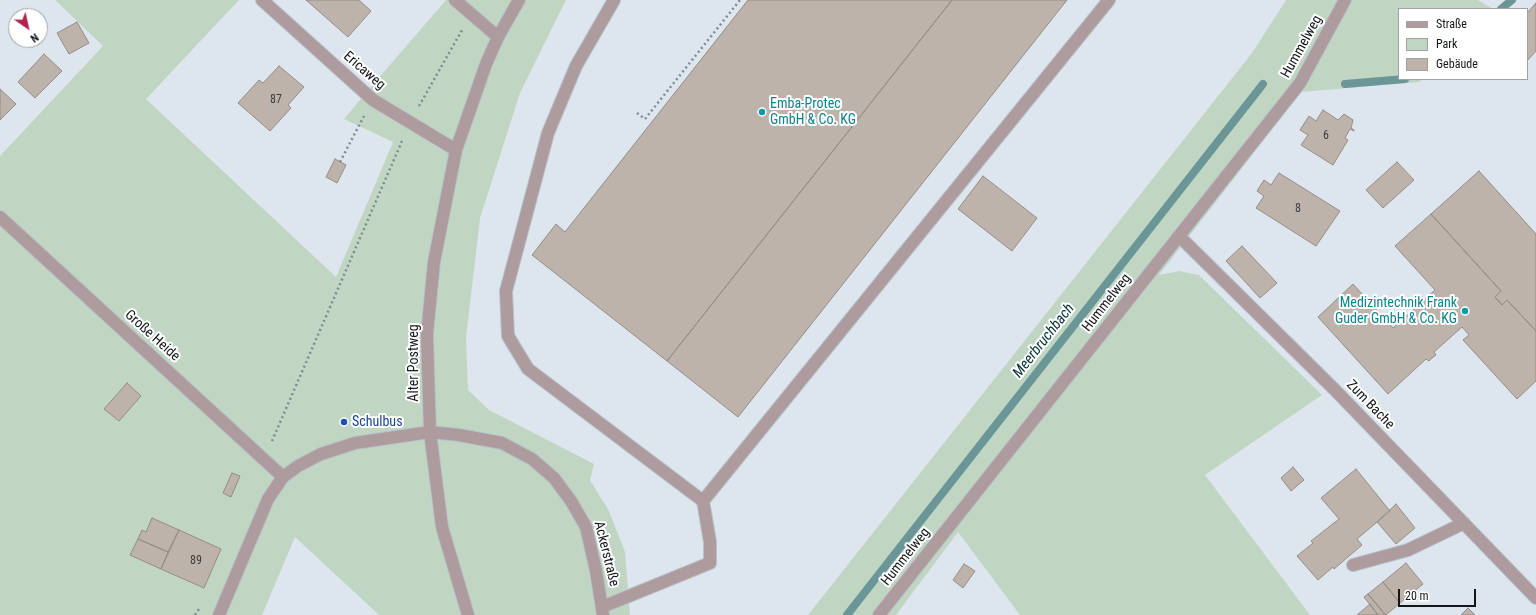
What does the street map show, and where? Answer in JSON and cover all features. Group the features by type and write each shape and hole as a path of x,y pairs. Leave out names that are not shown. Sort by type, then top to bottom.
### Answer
{"street":[{"name":"Ericaweg","path":"262,0 373,100 456,150"},
{"path":"455,0 498,37"},
{"name":"Alter Postweg","path":"468,615 442,527 430,432 427,334 434,262 456,150 486,64 498,37 519,0"},
{"path":"603,611 710,563 710,542 703,501 528,369 508,336 506,291 548,133 576,66 614,0"},
{"path":"703,501 1109,0"},
{"name":"Hummelweg","path":"879,615 1300,83 1345,0"},
{"name":"Große Heide","path":"0,217 283,477"},
{"name":"Zum Bache","path":"1179,236 1335,390 1536,598"},
{"path":"219,615 268,499 283,477 298,466 321,454 355,443 430,432"},
{"name":"Ackerstraße","path":"430,432 460,435 502,443 532,458 554,478 571,501 586,527 603,611"},
{"path":"1353,565 1408,550 1464,523"}],"path":[{"path":"637,113 644,119 740,0"},
{"path":"264,459 410,123 439,68 472,14"},
{"path":"340,162 373,100"}],"green space":[{"path":"55,0 239,0 146,99 336,277 393,142 344,119 446,0 566,0 520,93 480,218 466,338 468,390 489,410 594,464 590,480 609,511 625,552 630,615 379,615 295,537 262,615 0,615 0,156 103,46"},
{"path":"1286,0 1478,0 1491,8 1398,8 1398,80 1422,80 1419,82 1301,92 1159,275 1179,271 1199,275 1322,395 1205,475 1310,615 1020,615 958,532 896,615 808,615 1252,53"}],"building":[{"path":"306,0 359,0 371,11 348,37"},
{"name":"Emba-Protec GmbH & Co. KG","path":"748,0 952,0 667,361 532,255 556,224 565,232"},
{"path":"952,0 1067,0 738,417 667,361"},
{"path":"1536,3 1536,51 1528,60 1528,12"},
{"path":"77,22 89,43 69,54 57,33"},
{"path":"44,54 62,71 35,98 18,82"},
{"path":"279,66 304,87 288,105 291,108 270,131 238,103 259,80 263,83"},
{"path":"0,89 16,104 0,120"},
{"path":"1323,110 1338,120 1344,114 1353,120 1351,128 1354,131 1350,129 1345,138 1348,140 1333,165 1301,145 1308,135 1300,130 1309,116 1316,121"},
{"path":"335,159 346,165 337,183 326,177"},
{"path":"1397,162 1414,180 1383,208 1366,190"},
{"path":"1479,171 1536,234 1536,331 1507,300 1502,305 1495,297 1501,291 1431,214"},
{"path":"1279,173 1340,211 1316,246 1256,208 1264,196 1257,191 1264,180 1271,185"},
{"path":"983,176 1037,218 1012,251 958,209"},
{"name":"Medizintechnik Frank Guder GmbH & Co. KG","path":"1431,214 1501,291 1495,297 1502,305 1507,300 1536,331 1536,381 1517,399 1463,340 1469,335 1462,327 1434,352 1436,355 1429,361 1426,359 1388,394 1318,317 1353,284 1393,328 1435,290 1395,246"},
{"path":"1242,246 1277,283 1260,298 1226,261"},
{"path":"127,383 141,396 119,421 104,409"},
{"path":"1293,467 1304,480 1291,491 1281,478"},
{"path":"1356,469 1390,511 1357,539 1362,545 1334,569 1333,567 1318,580 1297,556 1313,543 1311,541 1339,519 1321,498"},
{"path":"232,473 240,476 231,497 223,493"},
{"path":"1396,504 1415,528 1396,544 1377,522"},
{"path":"152,518 179,530 168,552 138,539 142,530 146,532"},
{"path":"179,530 221,549 204,588 161,569"},
{"path":"138,539 168,552 161,569 130,555"},
{"path":"1406,563 1423,584 1400,603 1383,582"},
{"path":"964,564 975,571 963,588 953,580"},
{"path":"1383,582 1400,603 1386,615 1368,594"},
{"path":"1368,594 1385,615 1378,615 1364,597"},
{"path":"1370,604 1378,615 1357,615"},
{"path":"1468,608 1475,615 1461,615"}],"waterway":[{"name":"Meerbruchbach","path":"1502,8 1512,0"},
{"name":"Meerbruchbach","path":"1345,84 1398,80"},
{"name":"Meerbruchbach","path":"847,615 1263,84"}],"place":[{"name":"Emba-Protec GmbH & Co. KG","path":"762,112"},
{"name":"Medizintechnik Frank Guder GmbH & Co. KG","path":"1465,311"},
{"name":"Schulbus","path":"344,422"}]}
